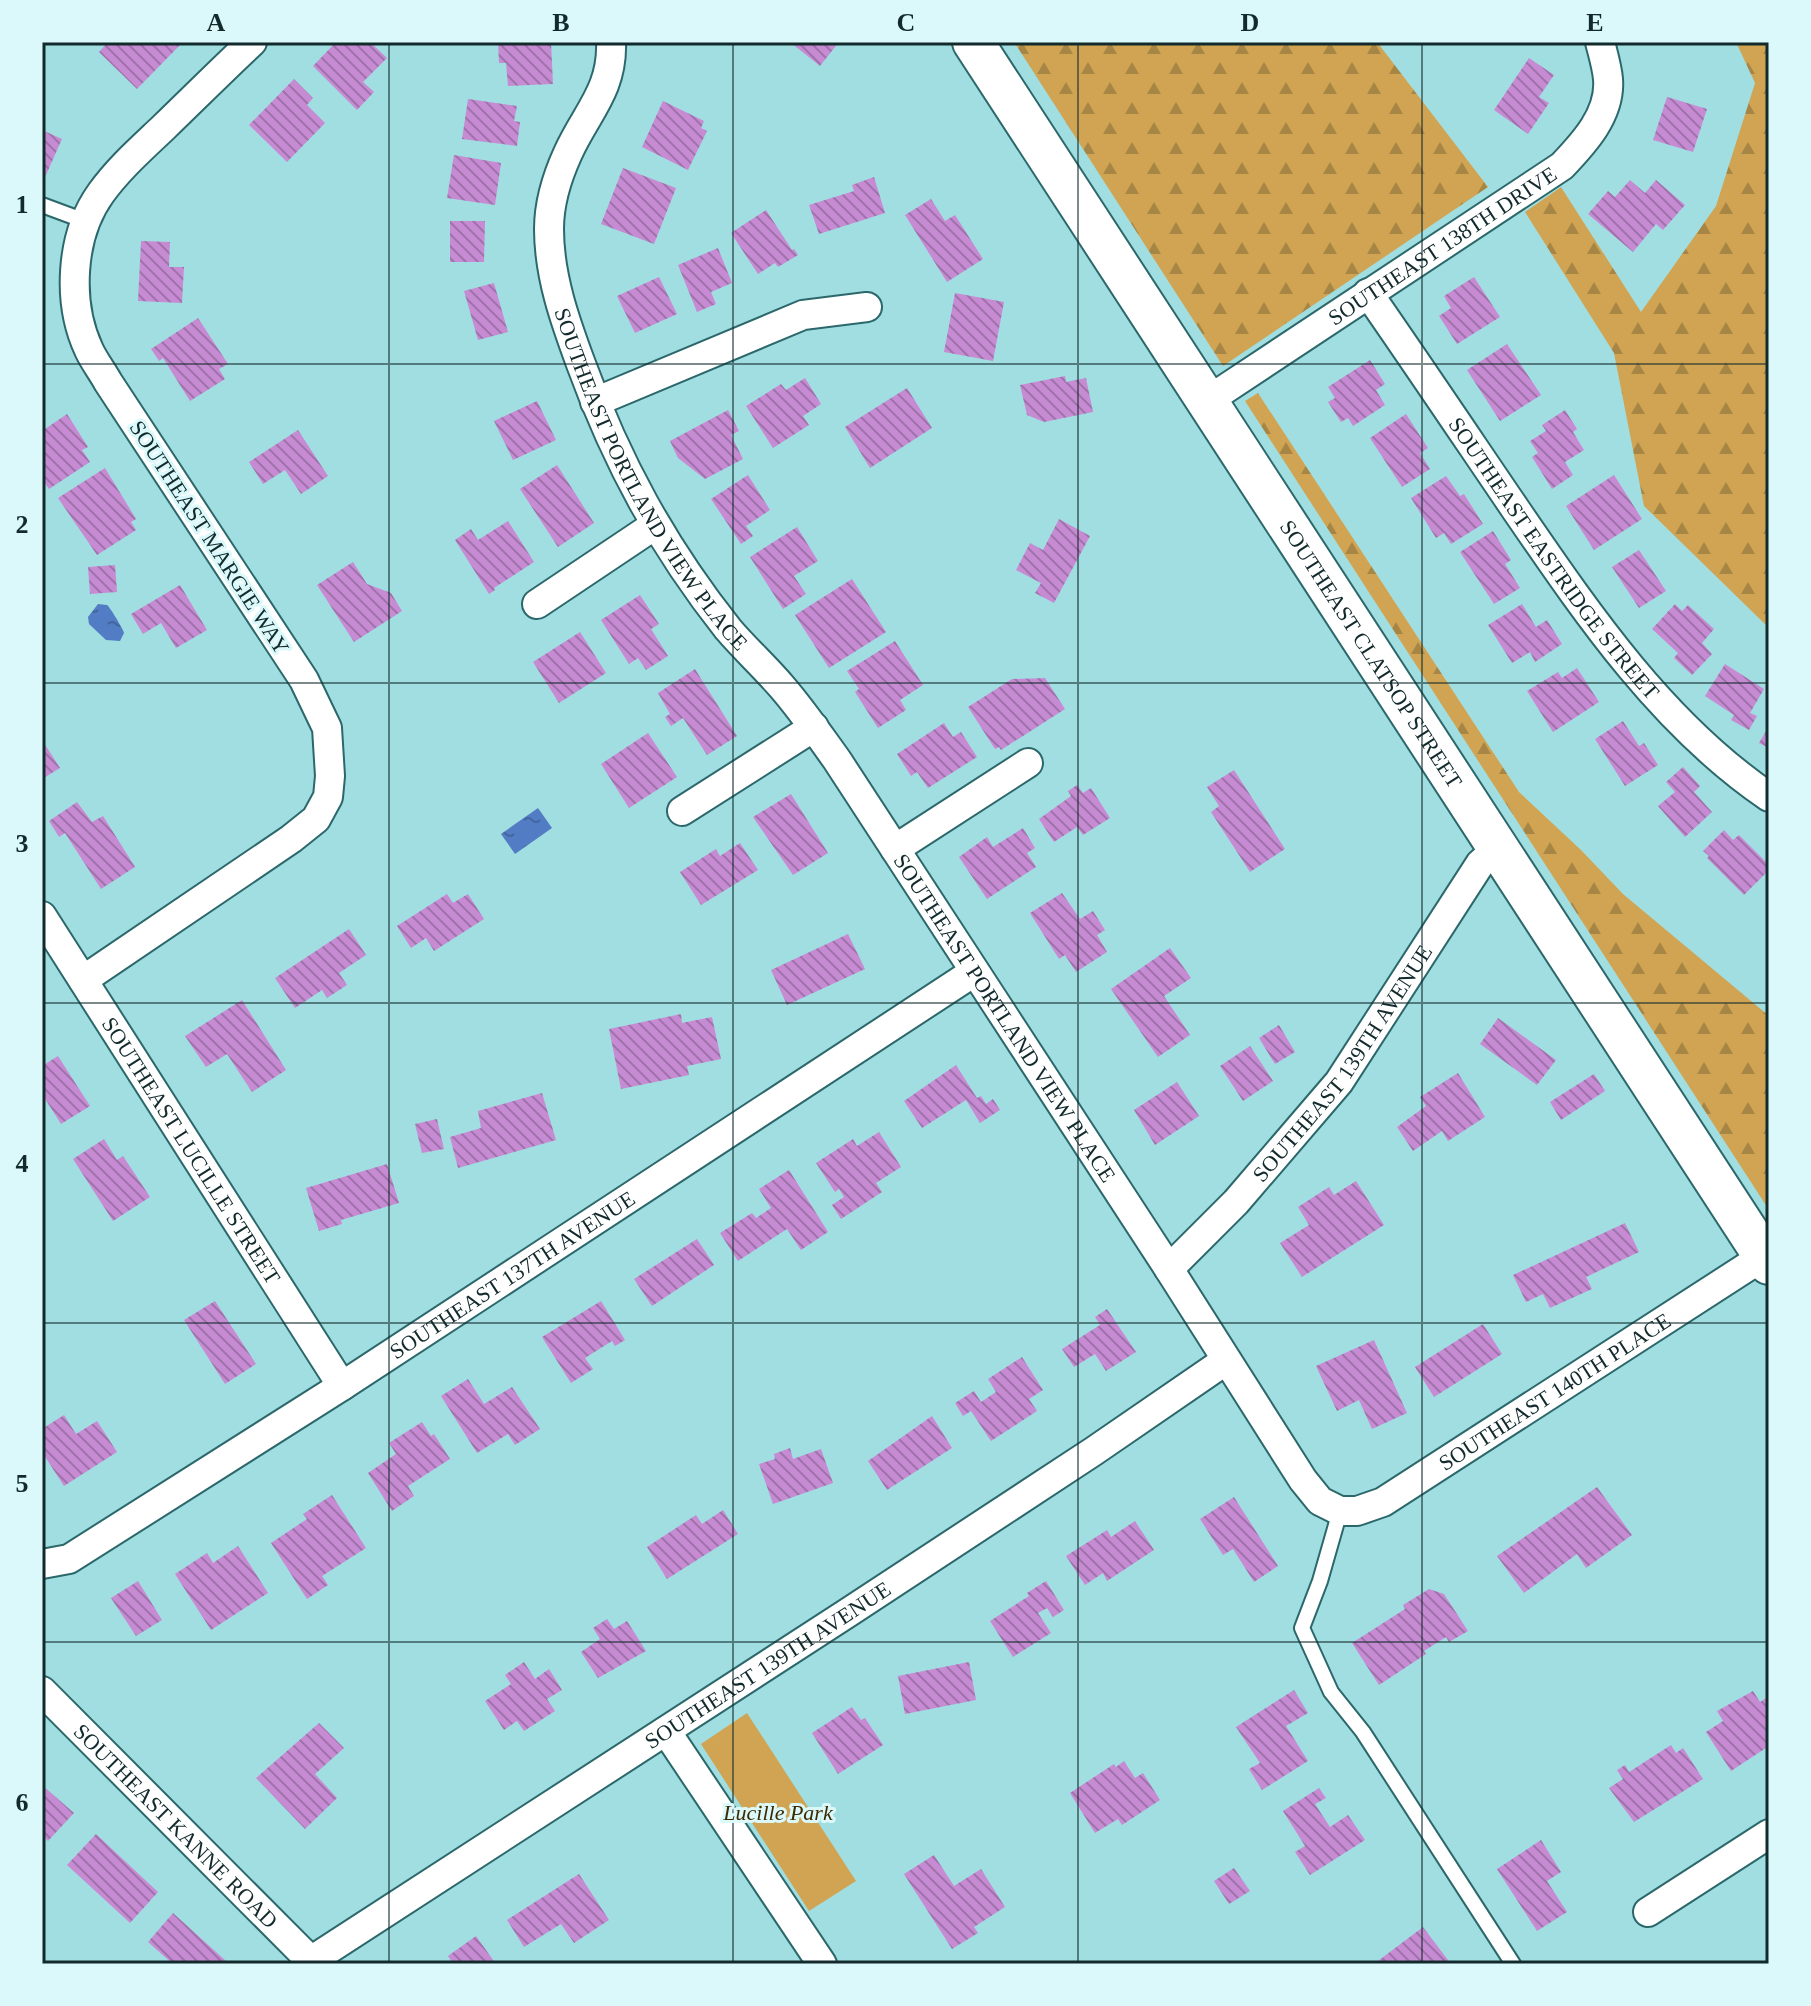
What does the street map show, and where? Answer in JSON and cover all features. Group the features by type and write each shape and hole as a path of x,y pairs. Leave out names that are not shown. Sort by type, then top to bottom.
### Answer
{"street":[{"name":"SOUTHEAST MARGIE WAY","path":"83,980 316,819 328,797 327,728 304,680 89,349 77,315 75,276 79,243 85,221 99,196 121,168 252,42"},
{"name":"SOUTHEAST PORTLAND VIEW PLACE","path":"611,42 605,85 554,188 549,228 553,271 564,318 622,465 655,525 731,632 814,727 1169,1269 1303,1480 1320,1501 1340,1511"},
{"name":"SOUTHEAST CLATSOP STREET","path":"973,42 1767,1260"},
{"name":"SOUTHEAST 138TH DRIVE","path":"1207,401 1562,166 1586,142 1602,113 1608,82 1600,42"},
{"name":"SOUTHEAST EASTRIDGE STREET","path":"1368,293 1583,608 1636,675 1693,733 1769,797"},
{"path":"595,402 803,315 867,307"},
{"path":"537,604 655,525"},
{"path":"682,811 814,727"},
{"path":"895,849 1028,763"},
{"name":"SOUTHEAST 139TH AVENUE","path":"1169,1269 1236,1202 1339,1082 1480,864 1499,847"},
{"name":"SOUTHEAST LUCILLE STREET","path":"42,916 342,1386"},
{"name":"SOUTHEAST 137TH AVENUE","path":"42,1564 69,1559 342,1386 974,972"},
{"name":"SOUTHEAST 140TH PLACE","path":"1340,1511 1357,1511 1383,1502 1767,1260"},
{"name":"SOUTHEAST 139TH AVENUE","path":"308,1962 1094,1451 1225,1361"},
{"name":"SOUTHEAST KANNE ROAD","path":"42,1691 308,1962"},
{"path":"666,1731 822,1964"},
{"path":"1648,1912 1769,1834"}],"lane":[{"path":"42,205 85,221"},
{"path":"1340,1511 1320,1581 1302,1628 1305,1638 1331,1692 1363,1732 1513,1964"}],"green space":[{"path":"1014,42 1377,42 1488,187 1223,366"},
{"path":"1736,42 1769,42 1769,628 1644,506 1614,353 1525,212 1561,187 1641,312 1716,206 1755,83"},
{"path":"1258,393 1519,792 1623,894 1769,1016 1769,1210 1245,401"},
{"name":"Lucille Park","path":"747,1713 856,1881 809,1911 701,1744"}],"water":[{"path":"98,604 107,605 116,618 124,633 120,641 106,640 89,624 88,617"},
{"path":"538,808 552,828 515,854 501,834"}],"building":[{"path":"108,42 181,44 137,89 99,52"},
{"path":"336,42 370,42 387,58 363,82 374,92 357,110 313,66"},
{"path":"498,42 551,42 553,84 508,86 506,63 499,63"},
{"path":"790,42 839,42 820,66"},
{"path":"1529,58 1554,75 1539,97 1549,103 1528,134 1494,110"},
{"path":"294,79 313,98 307,105 325,123 287,162 249,125"},
{"path":"1667,97 1707,109 1693,152 1653,140"},
{"path":"468,99 517,106 514,121 520,122 517,146 462,139"},
{"path":"663,101 704,121 701,128 707,131 688,170 642,147"},
{"path":"42,130 62,139 42,184"},
{"path":"454,155 501,163 495,205 447,198"},
{"path":"623,168 676,188 654,244 601,224"},
{"path":"874,177 885,213 819,234 809,205 854,191 852,185"},
{"path":"1630,180 1645,193 1656,180 1685,205 1663,230 1656,224 1633,252 1588,214 1608,191 1615,197"},
{"path":"931,199 945,221 955,215 983,259 947,282 905,215"},
{"path":"766,210 798,255 778,267 775,263 758,274 731,233"},
{"path":"450,221 485,221 484,262 450,262"},
{"path":"141,241 170,242 169,267 184,267 182,303 138,301"},
{"path":"718,248 732,283 711,292 716,304 697,312 678,265"},
{"path":"659,277 677,314 635,333 617,296"},
{"path":"1474,277 1500,317 1457,344 1439,316 1451,308 1444,296"},
{"path":"494,283 508,332 478,340 464,291"},
{"path":"955,293 1004,302 993,361 944,352"},
{"path":"198,318 228,364 219,369 225,379 190,401 163,358 159,361 151,349"},
{"path":"1507,344 1541,395 1500,421 1467,370"},
{"path":"1370,360 1385,384 1376,390 1385,405 1353,426 1348,418 1341,422 1328,402 1335,398 1328,387"},
{"path":"1065,376 1066,382 1086,378 1093,412 1044,422 1027,415 1020,385"},
{"path":"805,378 821,404 803,416 809,425 773,448 746,406 781,384 786,390"},
{"path":"907,388 932,428 870,468 845,427"},
{"path":"537,401 556,440 513,460 494,421"},
{"path":"728,410 739,431 731,435 743,459 705,479 678,458 670,441"},
{"path":"1565,410 1577,429 1573,432 1584,450 1565,462 1573,475 1552,489 1532,457 1538,453 1530,441 1546,431 1542,425"},
{"path":"67,414 88,447 82,450 90,462 49,489 42,479 42,431"},
{"path":"1406,414 1428,448 1420,453 1430,469 1402,487 1370,438"},
{"path":"298,430 328,476 301,494 285,470 263,484 249,462"},
{"path":"557,465 594,523 558,547 520,489"},
{"path":"105,468 136,519 131,522 136,530 97,555 58,498"},
{"path":"748,475 770,510 746,526 753,536 741,544 711,499"},
{"path":"1614,475 1642,519 1594,550 1566,506"},
{"path":"1446,476 1460,496 1464,494 1483,524 1451,544 1444,533 1436,538 1411,498"},
{"path":"1059,519 1090,536 1054,603 1035,593 1041,583 1016,570 1030,543 1043,550"},
{"path":"508,521 534,562 489,594 455,540 471,529 478,540"},
{"path":"797,527 818,561 794,576 806,594 783,609 750,557"},
{"path":"1493,531 1511,560 1505,564 1520,588 1494,604 1460,552"},
{"path":"1639,550 1666,591 1639,608 1612,567"},
{"path":"353,562 367,584 391,593 402,611 354,642 317,585"},
{"path":"115,565 117,592 90,594 88,567"},
{"path":"852,579 886,632 829,668 795,615"},
{"path":"180,585 207,630 176,648 161,623 143,634 131,614"},
{"path":"640,595 659,624 651,629 668,656 646,670 638,658 629,664 601,620"},
{"path":"1522,604 1536,627 1547,620 1562,644 1535,662 1530,652 1512,663 1488,625"},
{"path":"1675,604 1682,611 1688,605 1714,629 1702,643 1712,654 1692,675 1674,658 1678,653 1652,629"},
{"path":"580,632 606,673 559,703 533,662"},
{"path":"895,641 923,685 900,700 906,710 878,728 855,692 859,689 847,671"},
{"path":"1725,664 1764,689 1750,713 1757,716 1749,730 1731,720 1734,715 1705,696"},
{"path":"1577,668 1599,702 1553,732 1527,691 1558,672 1562,678"},
{"path":"695,669 737,736 707,755 683,718 671,726 665,717 670,714 658,693"},
{"path":"1045,678 1065,709 1001,750 999,747 995,749 968,707 1012,679"},
{"path":"1623,721 1639,746 1644,743 1658,765 1625,786 1595,739"},
{"path":"944,723 953,737 961,732 977,757 928,788 917,772 911,776 897,754"},
{"path":"1769,726 1769,748 1759,743"},
{"path":"648,733 677,777 629,808 601,764"},
{"path":"42,740 60,768 42,779"},
{"path":"1683,767 1700,786 1694,792 1712,812 1685,837 1658,806 1675,792 1666,782"},
{"path":"1234,770 1285,849 1250,872 1211,812 1219,806 1207,787"},
{"path":"1077,785 1083,793 1091,788 1110,818 1083,835 1077,827 1054,842 1039,819 1071,796 1068,791"},
{"path":"791,794 828,853 793,875 753,817"},
{"path":"77,802 92,822 103,816 135,867 101,889 65,833 59,837 49,821"},
{"path":"1023,828 1035,848 1027,853 1036,867 987,899 959,857 987,837 993,847"},
{"path":"1724,830 1733,840 1739,835 1767,863 1769,861 1769,870 1744,895 1703,851"},
{"path":"740,843 758,870 701,905 680,872 716,849 720,856"},
{"path":"1062,893 1080,919 1093,911 1105,930 1097,935 1107,952 1076,972 1065,955 1059,959 1030,913"},
{"path":"447,894 453,903 468,894 484,919 434,951 426,938 411,948 397,926"},
{"path":"349,929 366,955 339,973 347,985 327,998 322,990 295,1008 275,978"},
{"path":"848,934 865,969 787,1005 771,970"},
{"path":"1170,948 1191,978 1164,996 1190,1035 1158,1057 1111,989"},
{"path":"242,1000 286,1070 252,1092 227,1054 206,1067 185,1036"},
{"path":"681,1014 682,1023 712,1017 721,1059 687,1066 689,1075 621,1089 609,1029"},
{"path":"1498,1018 1556,1060 1537,1085 1480,1044"},
{"path":"1279,1025 1295,1052 1275,1064 1259,1038"},
{"path":"1250,1046 1273,1081 1243,1101 1220,1066"},
{"path":"58,1056 90,1106 61,1124 42,1094 42,1066"},
{"path":"956,1065 977,1098 981,1096 986,1104 993,1099 1000,1110 980,1123 966,1100 922,1128 904,1101"},
{"path":"1458,1073 1485,1117 1448,1141 1442,1131 1413,1151 1397,1127 1426,1106 1420,1097"},
{"path":"1594,1074 1605,1091 1561,1120 1550,1102"},
{"path":"1177,1082 1199,1116 1155,1145 1134,1110"},
{"path":"542,1093 556,1140 458,1168 450,1137 481,1128 478,1111"},
{"path":"437,1119 444,1149 422,1153 415,1124"},
{"path":"879,1132 901,1167 876,1183 882,1192 841,1219 832,1205 844,1197 839,1189 835,1192 816,1163 853,1139 857,1146"},
{"path":"104,1139 117,1160 123,1156 150,1197 113,1221 73,1159"},
{"path":"387,1164 399,1203 341,1220 342,1224 319,1231 306,1188"},
{"path":"789,1170 828,1232 801,1250 787,1229 738,1261 720,1233 752,1213 756,1218 771,1208 759,1189"},
{"path":"1356,1181 1384,1225 1302,1277 1280,1243 1309,1225 1298,1207 1329,1187 1334,1195"},
{"path":"1625,1223 1639,1252 1586,1277 1592,1289 1550,1308 1543,1294 1526,1302 1513,1275"},
{"path":"697,1239 714,1265 652,1306 634,1279"},
{"path":"215,1301 256,1364 225,1384 184,1320"},
{"path":"601,1301 625,1340 615,1346 612,1341 585,1358 593,1369 571,1383 542,1337"},
{"path":"1107,1309 1136,1352 1106,1371 1095,1354 1074,1367 1062,1349 1100,1325 1095,1317"},
{"path":"1483,1324 1502,1354 1434,1397 1415,1367"},
{"path":"1374,1340 1407,1413 1372,1429 1359,1400 1337,1411 1316,1366"},
{"path":"1022,1357 1043,1390 1029,1399 1037,1411 991,1441 971,1411 963,1416 955,1403 974,1391 981,1402 996,1392 988,1379"},
{"path":"468,1379 484,1404 512,1387 540,1429 515,1445 508,1434 477,1453 441,1396"},
{"path":"64,1415 76,1434 97,1421 117,1452 64,1486 42,1452 42,1429"},
{"path":"932,1416 952,1448 887,1490 868,1461"},
{"path":"422,1422 450,1459 408,1486 414,1496 392,1511 368,1473 396,1454 389,1443"},
{"path":"790,1448 793,1459 821,1449 833,1483 773,1504 759,1464 775,1459 774,1454"},
{"path":"1597,1487 1632,1535 1586,1568 1577,1554 1524,1593 1497,1556"},
{"path":"332,1495 366,1548 322,1576 328,1585 307,1599 271,1543 307,1519 303,1514"},
{"path":"1234,1497 1278,1566 1254,1582 1233,1549 1223,1555 1200,1519"},
{"path":"723,1510 738,1534 667,1579 647,1547 696,1515 702,1524"},
{"path":"1135,1521 1154,1550 1107,1581 1103,1573 1085,1585 1066,1556 1107,1530 1111,1537"},
{"path":"238,1546 268,1593 211,1630 175,1574 207,1553 213,1563"},
{"path":"138,1581 162,1620 136,1636 111,1598"},
{"path":"1046,1581 1064,1610 1053,1617 1047,1608 1038,1613 1051,1633 1013,1657 990,1621"},
{"path":"1429,1589 1444,1594 1468,1631 1449,1642 1446,1637 1379,1685 1352,1643 1405,1609 1403,1605"},
{"path":"607,1619 614,1629 627,1621 646,1651 598,1678 581,1652 600,1639 593,1628"},
{"path":"524,1662 535,1679 549,1669 562,1690 547,1699 555,1711 524,1731 517,1721 504,1730 485,1701 511,1684 505,1675"},
{"path":"969,1662 976,1700 905,1714 898,1676"},
{"path":"1294,1690 1308,1713 1286,1726 1308,1761 1262,1790 1249,1769 1260,1763 1236,1727"},
{"path":"1753,1691 1760,1702 1769,1696 1769,1746 1731,1771 1706,1732 1723,1721 1717,1711"},
{"path":"852,1707 861,1720 865,1718 883,1745 838,1774 812,1733"},
{"path":"319,1723 344,1748 315,1774 337,1798 305,1829 256,1778"},
{"path":"1671,1745 1676,1753 1683,1748 1703,1779 1634,1822 1609,1788 1623,1779 1617,1770 1625,1765 1629,1772"},
{"path":"1124,1761 1135,1778 1143,1773 1160,1800 1122,1825 1118,1819 1095,1833 1070,1793 1114,1764 1116,1767"},
{"path":"42,1785 74,1813 48,1841 42,1835"},
{"path":"1319,1788 1326,1798 1315,1804 1330,1827 1348,1815 1365,1840 1310,1875 1295,1852 1305,1846 1283,1811"},
{"path":"96,1834 158,1892 130,1923 67,1865"},
{"path":"1541,1840 1561,1872 1547,1881 1567,1912 1537,1931 1497,1869"},
{"path":"934,1855 954,1886 981,1869 1005,1907 974,1927 978,1933 952,1949 904,1874"},
{"path":"1234,1868 1250,1891 1229,1904 1214,1881"},
{"path":"579,1874 609,1920 574,1943 561,1924 524,1947 507,1920"},
{"path":"173,1913 226,1961 224,1964 173,1964 148,1942"},
{"path":"1423,1927 1451,1964 1374,1964"},
{"path":"476,1936 496,1964 453,1964 448,1956"}]}
